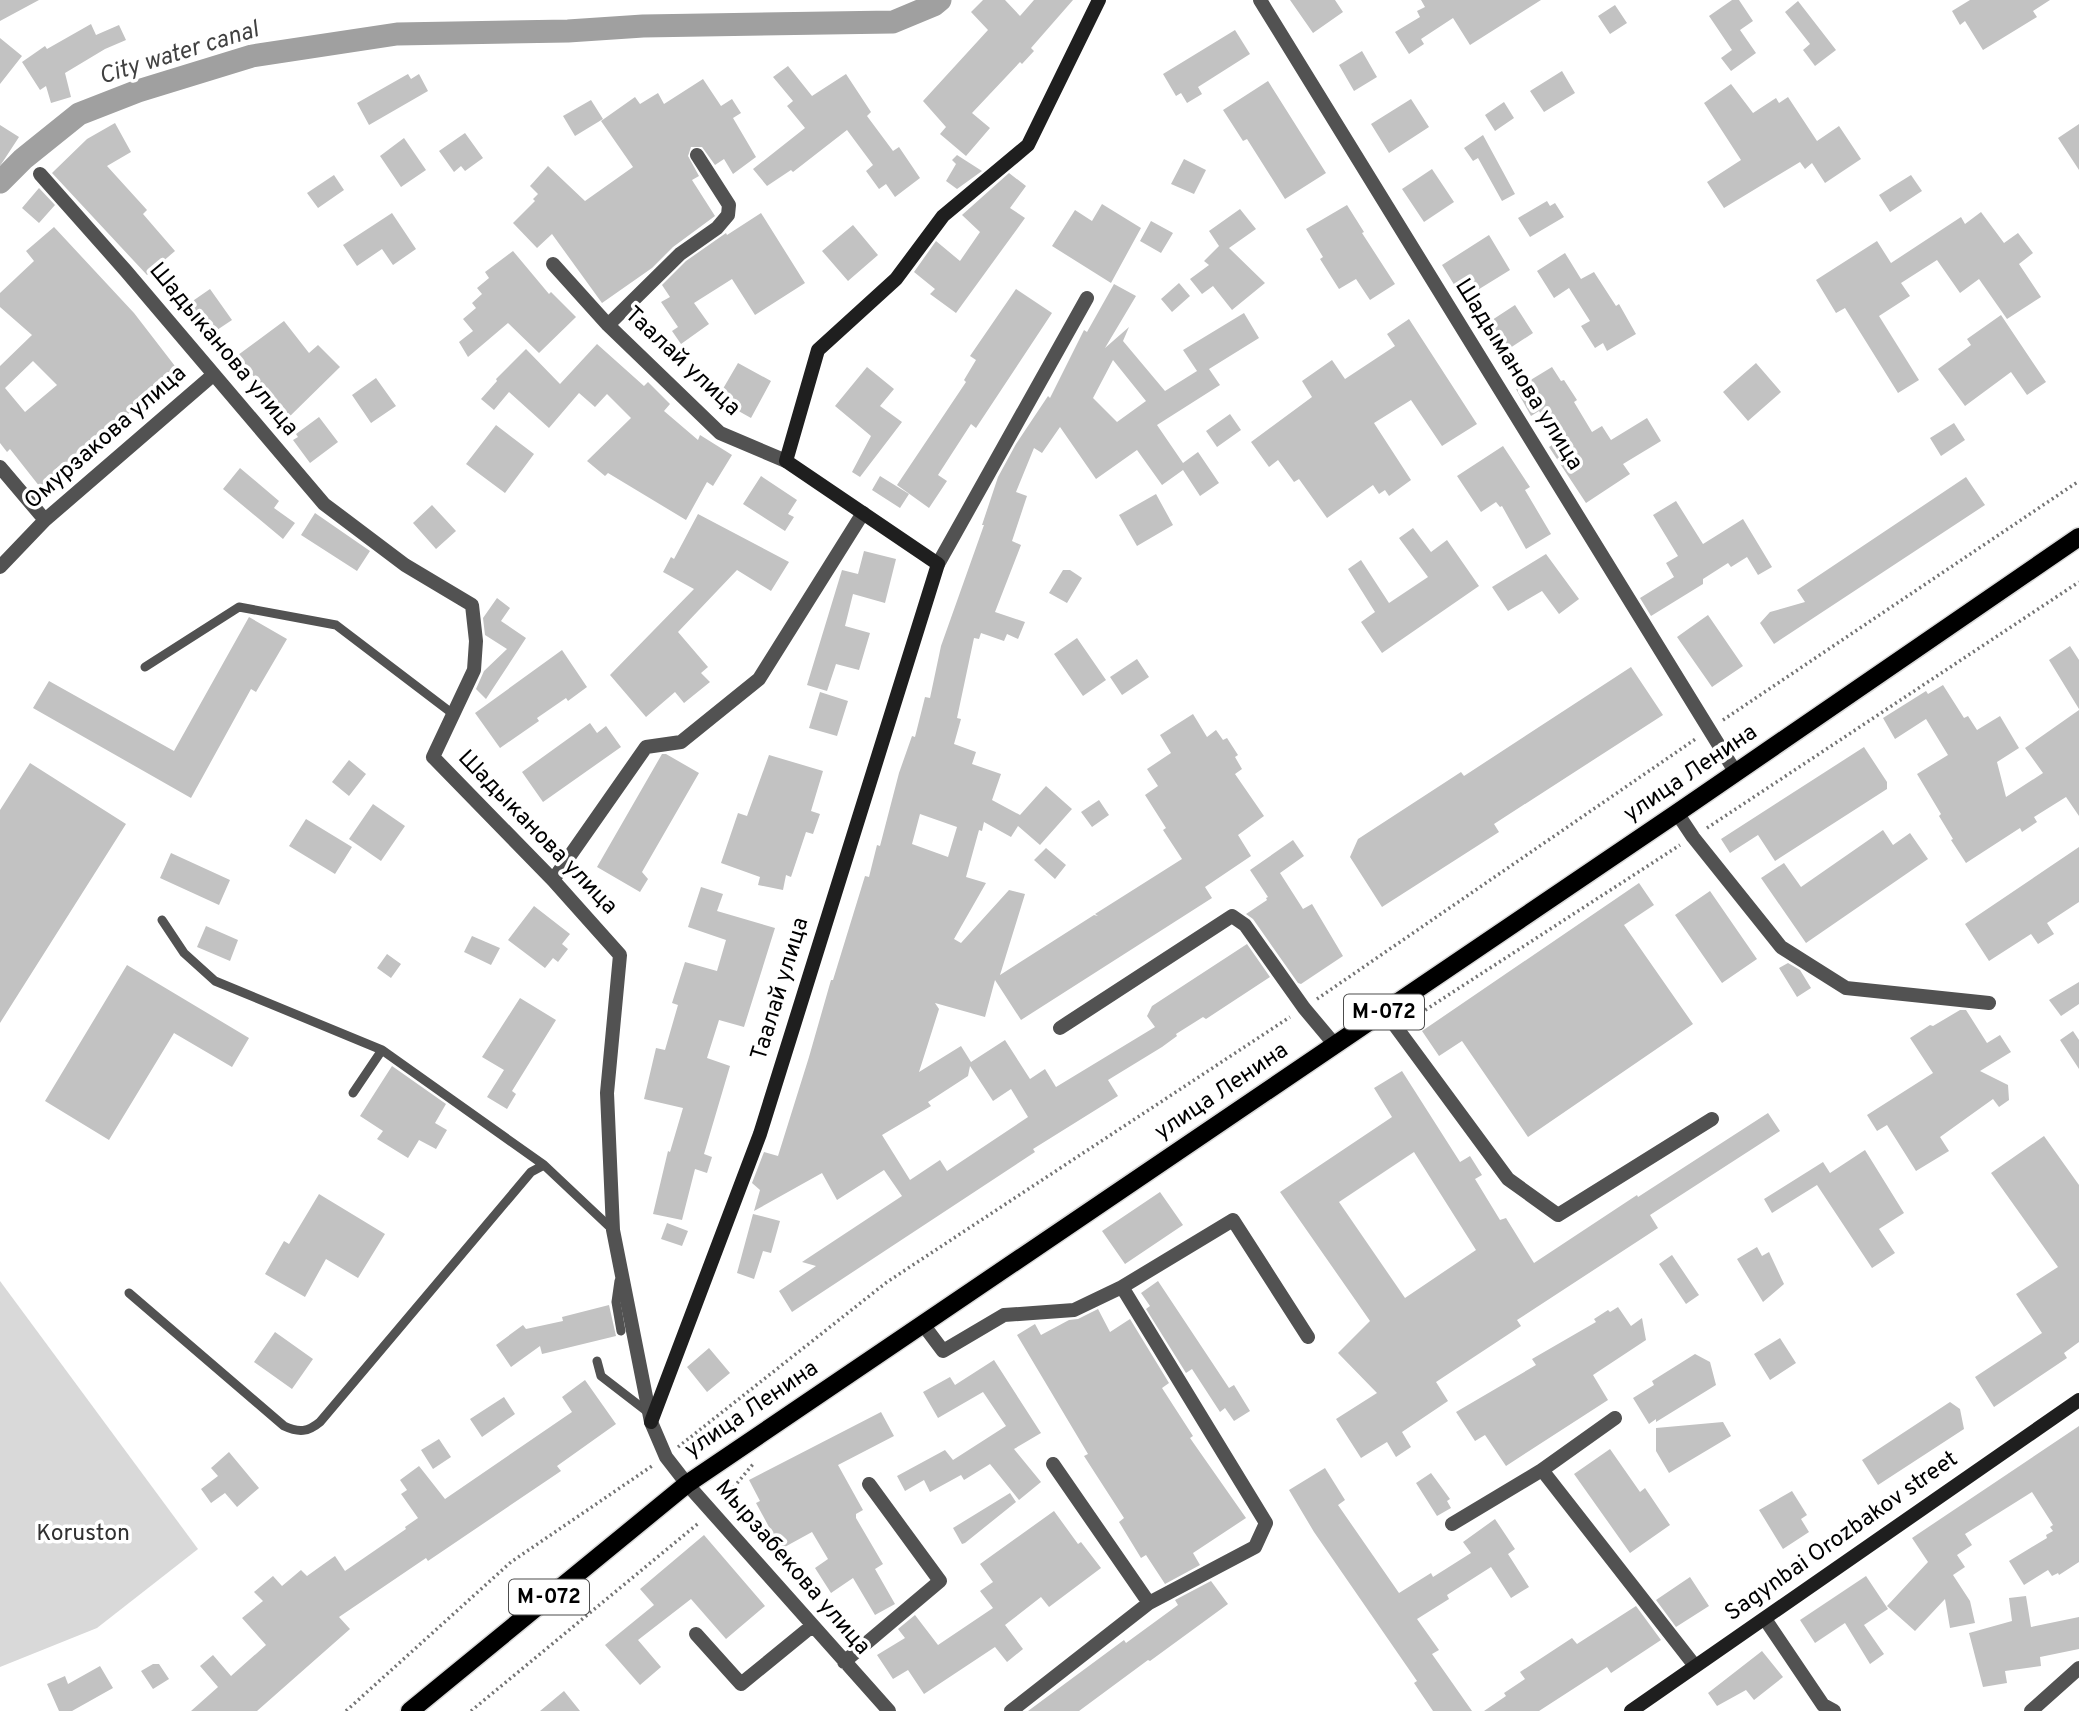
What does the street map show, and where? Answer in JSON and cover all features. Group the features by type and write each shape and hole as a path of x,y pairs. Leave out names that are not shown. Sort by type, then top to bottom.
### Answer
{"main road":[{"name":"улица Ленина","path":"410,1711 687,1484 1678,813 2079,537"}],"street":[{"path":"786,461 818,350 896,279 943,216 1028,145 1099,0"},
{"name":"Шадыманова улица","path":"1260,0 1736,773"},
{"path":"608,325 680,254 717,228 728,215 729,205 697,155"},
{"name":"Шадыканова улица","path":"40,174 324,504 405,565 471,606 476,641 474,670 433,757 553,880 620,955 607,1093 613,1230 651,1418"},
{"name":"Таалай улица","path":"553,264 608,325 720,433 786,461 938,564"},
{"name":"Таалай улица","path":"651,1418 760,1134 938,564 1087,298"},
{"name":"Омурзакова улица","path":"0,567 44,520 213,375"},
{"path":"0,467 44,520"},
{"path":"553,880 646,747 681,741 760,679 825,570 863,513"},
{"path":"1678,813 1693,837 1781,947 1846,988 1989,1003"},
{"path":"1060,1028 1232,916 1245,925 1304,1008 1335,1045"},
{"path":"1385,1012 1508,1179 1558,1215 1712,1119"},
{"path":"925,1327 943,1351 1004,1315 1074,1310 1122,1287 1233,1220 1308,1337"},
{"path":"1011,1711 1149,1603 1255,1547 1266,1523 1122,1287"},
{"name":"Sagynbai Orozbakov street","path":"1631,1711 2079,1400"},
{"name":"Мырзабекова улица","path":"651,1418 666,1457 687,1484 889,1711"},
{"path":"1451,1524 1542,1470 1615,1418"},
{"path":"1053,1464 1149,1603"},
{"path":"1542,1470 1695,1666"},
{"path":"844,1662 940,1581 869,1485"},
{"path":"1765,1619 1823,1705 1833,1711"},
{"path":"696,1634 741,1684 812,1626"},
{"path":"2031,1711 2079,1668"}],"lane":[{"path":"145,667 239,607 336,625 453,714"},
{"path":"162,920 184,953 215,981 382,1050 544,1165 613,1230"},
{"path":"353,1093 382,1050"},
{"path":"129,1293 284,1426 296,1432 312,1429 531,1171 544,1165"},
{"path":"621,1270 616,1302 621,1331"},
{"path":"597,1361 601,1376 651,1418"}],"path":[{"path":"346,1711 511,1562 666,1457 887,1282 1304,1008 1709,729 2079,481"},
{"path":"1408,1021 2079,582"},
{"path":"471,1711 712,1513 758,1458"}],"green space":[{"name":"Koruston","path":"0,1281 198,1549 97,1628 0,1667"}],"building":[{"path":"0,0 39,0 0,21"},
{"path":"983,0 1005,0 1020,16 1034,0 1073,0 1031,48 1034,51 1022,64 1020,62 972,113 990,128 966,156 940,134 946,127 923,101 988,30 971,12"},
{"path":"1290,0 1335,0 1343,12 1313,33"},
{"path":"1421,0 1541,0 1470,45 1453,18 1421,39 1424,44 1409,54 1395,32 1420,17 1417,11 1425,7"},
{"path":"1732,0 1739,0 1753,21 1740,30 1756,53 1731,71 1721,58 1732,50 1709,16"},
{"path":"1970,0 2050,0 2033,11 2037,17 1983,50 1965,21 1960,25 1952,11"},
{"path":"1798,1 1836,50 1815,66 1803,50 1810,44 1785,12"},
{"path":"1615,5 1627,23 1610,34 1598,16"},
{"path":"91,24 96,35 119,25 126,40 65,73 71,97 51,103 46,86 40,90 22,62 45,46 47,49"},
{"path":"1235,30 1250,54 1198,87 1202,94 1187,103 1181,93 1176,96 1163,74"},
{"path":"0,38 22,56 0,84"},
{"path":"1362,51 1377,77 1354,91 1339,65"},
{"path":"788,66 812,96 846,74 871,112 867,116 893,151 899,147 920,178 895,197 886,184 879,189 866,171 873,165 847,130 793,172 791,170 767,186 753,169 805,128 787,106 793,101 773,77"},
{"path":"1562,71 1575,93 1544,112 1530,91"},
{"path":"408,74 411,79 419,74 428,91 369,125 357,103"},
{"path":"703,79 721,106 732,99 741,113 733,118 756,157 733,174 724,159 715,165 702,147 691,147 688,156 699,176 692,180 715,216 673,247 652,268 602,303 552,234 537,248 513,223 535,201 533,199 538,194 530,186 548,166 585,201 633,167 601,121 635,97 640,104 658,93 664,104"},
{"path":"1268,81 1326,173 1285,199 1247,139 1243,141 1223,110"},
{"path":"1731,84 1753,113 1776,98 1779,103 1788,97 1817,141 1839,126 1861,159 1825,183 1812,163 1805,169 1800,162 1724,208 1707,182 1741,160 1704,103"},
{"path":"1411,99 1429,127 1389,153 1371,124"},
{"path":"591,100 603,119 575,136 563,116"},
{"path":"1504,102 1514,118 1495,131 1485,115"},
{"path":"115,123 131,152 107,166 147,210 143,214 175,251 147,275 52,173 87,139"},
{"path":"2079,124 2079,170 2058,138"},
{"path":"0,125 19,137 0,166"},
{"path":"465,133 483,158 465,171 461,166 454,172 439,151"},
{"path":"1483,135 1515,194 1502,201 1478,158 1473,161 1464,148"},
{"path":"404,138 426,170 401,187 380,156"},
{"path":"957,155 982,171 957,189 946,181 956,164 952,160"},
{"path":"1184,159 1206,170 1194,194 1171,184"},
{"path":"1432,169 1454,202 1424,222 1402,189"},
{"path":"1009,173 1026,186 1010,208 1025,218 956,313 930,294 935,289 914,272 936,241 960,261 980,232 962,215"},
{"path":"334,175 344,190 318,208 307,193"},
{"path":"1911,175 1922,191 1890,212 1879,195"},
{"path":"39,188 55,205 39,223 22,208"},
{"path":"1547,201 1550,206 1555,203 1564,217 1530,237 1518,218"},
{"path":"1102,204 1141,228 1111,283 1052,246 1075,210 1092,221"},
{"path":"1347,205 1395,284 1370,300 1356,279 1339,289 1320,259 1323,257 1306,229"},
{"path":"1240,209 1256,229 1229,248 1265,283 1232,310 1213,286 1202,294 1190,279 1209,265 1204,261 1219,246 1209,231"},
{"path":"1981,212 2004,243 2018,233 2033,253 2019,264 2041,297 2007,319 1979,279 1960,293 1937,260 1901,283 1910,296 1879,316 1919,380 1898,393 1845,308 1836,313 1816,280 1877,241 1891,263 1961,217 1965,224"},
{"path":"392,213 416,249 393,265 382,249 357,266 343,245"},
{"path":"761,213 805,283 755,315 732,279 694,303 709,324 681,344 672,331 678,327 661,302 670,297 662,285 686,261"},
{"path":"1151,221 1173,233 1161,253 1140,241"},
{"path":"853,225 878,255 848,281 822,251"},
{"path":"54,227 134,313 178,370 132,406 134,409 40,487 10,449 7,452 0,443 0,366 32,335 0,307 0,293 34,261 26,251","holes":["33,361 57,385 25,412 5,388"]},
{"path":"1489,235 1510,270 1463,299 1442,265"},
{"path":"513,251 549,294 551,292 576,317 539,353 508,323 468,357 459,342 473,331 463,319 476,308 472,303 482,294 477,288 489,278 485,272"},
{"path":"1565,253 1581,279 1594,272 1616,306 1619,304 1636,334 1607,351 1603,343 1595,348 1581,326 1590,321 1569,288 1554,298 1537,271"},
{"path":"1179,283 1190,296 1172,312 1161,299"},
{"path":"1114,284 1136,296 1105,348 1129,327 1123,341 1165,391 1197,371 1183,350 1244,313 1259,338 1209,369 1220,385 1157,425 1183,463 1198,452 1219,483 1200,496 1183,470 1162,485 1137,450 1096,479 1060,427 1042,453 1034,448 1016,492 1027,496 1012,541 1021,545 995,612 1025,622 1018,639 1007,634 1004,641 981,633 979,639 974,638 957,718 961,719 954,744 976,752 972,764 1001,774 992,800 1020,815 1046,786 1072,809 1040,845 1018,826 1011,837 984,822 982,831 979,830 966,877 986,883 954,939 961,943 1009,890 1025,894 1000,975 1094,915 1098,916 1095,914 1182,859 1145,795 1158,786 1147,769 1171,753 1160,735 1193,714 1207,737 1216,730 1223,740 1227,738 1238,755 1235,757 1242,769 1235,774 1264,816 1238,835 1251,856 1205,887 1212,898 1021,1020 995,980 985,1017 935,1003 939,1009 919,1072 961,1046 971,1062 1005,1040 1030,1079 1045,1069 1056,1087 1155,1027 1147,1016 1152,1006 1247,944 1270,977 1206,1019 1203,1017 1176,1034 1177,1036 1162,1047 1108,1080 1118,1096 1033,1149 1035,1152 792,1312 779,1291 816,1266 802,1262 902,1196 884,1170 837,1200 822,1173 754,1211 760,1190 752,1183 764,1152 778,1156 831,980 865,876 869,877 877,845 880,846 899,773 912,736 915,737 925,697 930,698 941,646 998,477 1016,444 1048,396 1050,398 1084,330 1087,332","holes":["1113,360 1146,401 1117,422 1093,398","920,814 957,827 948,857 912,844","970,1066 993,1101 1011,1089 1028,1117 947,1171 940,1160 910,1180 882,1135 931,1106 928,1102 968,1076"]},
{"path":"210,289 232,320 205,338 184,307"},
{"path":"1016,289 1052,313 976,428 971,424 938,475 947,481 929,508 897,485 966,382 964,380 976,360 970,356"},
{"path":"1515,305 1533,333 1507,350 1489,322"},
{"path":"2001,315 2046,382 2027,395 2011,372 1965,406 1938,369 1971,345 1967,339"},
{"path":"1409,319 1477,424 1442,446 1411,400 1374,423 1411,480 1389,496 1385,490 1379,494 1373,485 1327,518 1299,479 1294,482 1278,460 1269,467 1251,442 1312,397 1302,381 1332,360 1345,379 1395,346 1387,334"},
{"path":"284,321 309,353 318,345 340,367 286,420 238,355"},
{"path":"597,344 644,386 648,382 670,404 664,411 698,440 700,435 732,455 713,486 707,482 686,520 608,473 605,476 587,461 631,418 607,394 595,407 579,393 549,428 509,392 494,410 481,399 496,379 526,349 560,384"},
{"path":"738,363 771,381 751,418 717,399"},
{"path":"1756,363 1781,392 1748,421 1723,392"},
{"path":"867,367 894,389 880,406 902,422 860,477 852,472 871,436 835,406"},
{"path":"1552,367 1577,400 1574,402 1592,432 1602,426 1611,440 1647,418 1661,441 1623,464 1630,474 1586,503 1549,447 1557,442 1539,411 1531,416 1516,389"},
{"path":"376,378 396,406 371,423 352,395"},
{"path":"1230,414 1241,430 1217,447 1206,431"},
{"path":"319,417 338,442 310,463 293,440 298,437 296,434"},
{"path":"1954,423 1965,440 1941,456 1930,438"},
{"path":"496,425 534,454 505,493 466,464"},
{"path":"1503,446 1530,487 1525,490 1551,534 1526,549 1502,506 1496,502 1481,512 1457,476"},
{"path":"240,468 279,501 274,508 295,523 283,539 223,489"},
{"path":"761,476 797,500 788,514 794,517 785,531 743,504"},
{"path":"880,476 909,494 900,508 872,490"},
{"path":"1966,477 1985,505 1774,644 1760,623 1770,612 1805,602 1797,590"},
{"path":"1156,494 1173,525 1137,546 1119,515"},
{"path":"1676,501 1703,544 1743,519 1772,567 1758,575 1747,557 1731,567 1728,563 1703,579 1703,584 1651,616 1640,598 1674,577 1666,563 1678,556 1653,515"},
{"path":"432,505 456,531 436,549 413,523"},
{"path":"315,513 370,551 357,571 301,535"},
{"path":"698,514 789,562 771,591 737,570 678,632 708,667 701,673 710,682 684,703 675,692 646,717 610,675 694,589 663,572 671,557 674,559"},
{"path":"1413,528 1431,552 1447,540 1479,586 1382,653 1361,622 1375,612 1348,569 1361,560 1389,603 1428,577 1399,538"},
{"path":"864,551 896,559 885,603 853,594 845,626 870,633 859,670 836,664 827,691 807,685 842,570 858,574"},
{"path":"1546,554 1579,599 1559,614 1542,591 1508,611 1492,587"},
{"path":"1063,570 1070,570 1082,578 1067,603 1049,593"},
{"path":"497,598 510,608 501,621 526,638 486,699 476,689 484,671 507,649 485,635 483,618"},
{"path":"1708,615 1743,666 1712,687 1677,637"},
{"path":"249,617 287,639 256,692 251,689 191,798 33,708 49,681 174,751"},
{"path":"1077,638 1106,680 1083,696 1054,654"},
{"path":"2070,646 2079,660 2079,709 2049,660"},
{"path":"562,650 587,687 537,718 539,721 500,748 475,713"},
{"path":"1137,659 1149,677 1122,695 1110,677"},
{"path":"1631,667 1663,715 1494,824 1499,832 1382,907 1350,857 1358,839 1461,772 1464,776"},
{"path":"1943,685 1964,718 1968,716 1977,730 2000,716 2019,748 1997,762 2006,797 2043,773 2025,748 2079,710 2079,816 2066,797 2034,817 2037,822 2022,832 2020,828 1966,863 1917,774 1948,755 1926,719 1895,739 1883,718 1926,691 1928,694"},
{"path":"820,692 848,701 837,736 809,728"},
{"path":"590,723 597,733 606,726 621,747 543,802 522,772"},
{"path":"1864,747 1887,782 1887,789 1775,861 1758,835 1730,853 1721,839"},
{"path":"662,754 699,773 642,872 648,879 640,892 597,867"},
{"path":"769,755 823,771 811,811 820,814 813,834 806,832 791,877 786,875 783,890 758,885 760,877 721,863 738,813 747,816"},
{"path":"349,760 366,774 349,796 332,782"},
{"path":"30,763 126,824 0,1023 0,810"},
{"path":"1099,800 1109,815 1092,827 1081,812"},
{"path":"373,804 405,826 381,861 349,839"},
{"path":"306,819 352,847 335,874 289,846"},
{"path":"1883,830 1893,845 1910,833 1928,859 1806,943 1761,878 1784,863 1801,887"},
{"path":"1293,840 1304,856 1280,873 1303,909 1312,904 1343,956 1301,984 1253,919 1246,914 1268,897 1250,870"},
{"path":"2079,847 2079,902 2047,923 2054,934 2038,944 2031,934 1989,961 1965,924"},
{"path":"1046,848 1066,865 1055,879 1034,860"},
{"path":"171,853 230,880 219,905 160,878"},
{"path":"1639,883 1654,905 1624,925 1693,1024 1528,1137 1462,1041 1439,1056 1422,1031"},
{"path":"701,887 723,894 717,911 775,928 744,1027 719,1020 707,1058 730,1066 704,1154 712,1157 707,1173 695,1169 682,1220 653,1214 668,1151 670,1152 683,1108 644,1099 656,1048 665,1050 678,1005 672,1003 685,962 717,971 726,940 688,927"},
{"path":"1710,891 1757,959 1722,983 1675,915"},
{"path":"534,906 570,934 562,944 568,949 558,962 553,958 545,968 508,940"},
{"path":"206,926 238,940 230,961 197,947"},
{"path":"472,936 500,948 491,965 464,952"},
{"path":"387,954 401,964 391,978 377,968"},
{"path":"1788,963 1800,970 1811,988 1797,997 1779,968"},
{"path":"127,965 249,1038 232,1067 174,1033 109,1140 45,1101"},
{"path":"2079,982 2079,1004 2061,1016 2049,1000"},
{"path":"520,998 556,1020 512,1091 516,1094 507,1109 487,1097 504,1070 482,1057"},
{"path":"1960,1010 1966,1010 1987,1043 2000,1035 2011,1052 1980,1071 2008,1085 2009,1100 1999,1107 1993,1099 1940,1137 1949,1151 1916,1171 1887,1125 1877,1131 1867,1115 1933,1073 1910,1038"},
{"path":"2073,1031 2079,1040 2079,1069 2060,1040"},
{"path":"392,1066 446,1104 435,1123 447,1130 436,1149 419,1140 408,1158 377,1139 383,1131 360,1116"},
{"path":"1402,1071 1460,1162 1470,1156 1482,1175 1475,1179 1500,1220 1506,1218 1534,1263 1768,1113 1780,1131 1650,1215 1658,1228 1517,1320 1521,1326 1436,1382 1448,1401 1402,1432 1411,1447 1396,1457 1387,1442 1361,1458 1336,1419 1377,1393 1338,1353 1370,1321 1280,1192 1392,1117 1374,1088","holes":["1414,1152 1476,1250 1405,1298 1339,1202"]},
{"path":"2044,1136 2079,1185 2079,1342 2064,1353 2067,1358 1994,1407 1975,1377 2042,1333 2016,1294 2058,1267 1991,1173"},
{"path":"1865,1150 1904,1213 1879,1229 1895,1253 1872,1268 1817,1185 1772,1213 1764,1199 1823,1162 1830,1173"},
{"path":"1160,1192 1183,1225 1125,1264 1102,1231"},
{"path":"319,1194 385,1234 358,1278 326,1259 305,1297 265,1274 284,1241 289,1244"},
{"path":"753,1214 780,1221 771,1253 763,1251 754,1279 737,1273"},
{"path":"667,1223 688,1231 682,1246 661,1239"},
{"path":"1757,1247 1762,1256 1769,1252 1784,1284 1763,1302 1737,1259"},
{"path":"1672,1255 1699,1295 1686,1304 1659,1264"},
{"path":"1158,1281 1229,1388 1234,1385 1250,1411 1234,1421 1225,1408 1220,1412 1192,1369 1186,1373 1146,1309 1150,1306 1141,1293"},
{"path":"609,1305 616,1336 542,1354 540,1346 511,1367 496,1345 523,1325 526,1329 563,1321 562,1317"},
{"path":"1618,1307 1631,1326 1642,1318 1646,1340 1593,1375 1608,1400 1506,1466 1485,1435 1475,1441 1456,1412 1536,1365 1532,1359 1596,1322 1594,1319 1608,1310 1610,1312"},
{"path":"1098,1309 1110,1332 1130,1319 1169,1383 1162,1388 1193,1436 1190,1438 1246,1518 1193,1553 1200,1565 1165,1584 1146,1555 1141,1558 1119,1522 1124,1518 1084,1456 1088,1454 1017,1335 1035,1324 1041,1335"},
{"path":"275,1332 313,1359 292,1389 254,1362"},
{"path":"1780,1338 1796,1363 1770,1380 1754,1354"},
{"path":"709,1348 730,1373 707,1392 687,1367"},
{"path":"1695,1354 1710,1362 1716,1385 1649,1424 1633,1398 1654,1385 1652,1381"},
{"path":"994,1360 1041,1433 1014,1449 1041,1482 1019,1500 990,1464 964,1480 961,1475 930,1492 924,1480 905,1491 897,1476 945,1450 953,1460 1006,1426 983,1392 938,1418 923,1392 950,1377 955,1385"},
{"path":"585,1380 616,1424 557,1466 561,1471 428,1561 426,1558 339,1617 350,1629 257,1711 191,1711 218,1687 200,1666 213,1655 231,1676 266,1645 242,1618 263,1601 254,1592 273,1576 282,1586 301,1570 307,1576 335,1556 345,1571 418,1518 401,1494 407,1490 400,1480 419,1466 445,1499 572,1412 562,1397"},
{"path":"504,1397 515,1414 482,1437 470,1419"},
{"path":"1950,1402 1960,1409 1964,1429 1878,1485 1862,1460"},
{"path":"881,1412 894,1436 838,1465 863,1510 856,1514 856,1518 883,1564 875,1569 895,1604 875,1615 853,1578 831,1593 815,1568 828,1559 812,1532 781,1549 756,1503 760,1501 749,1480"},
{"path":"1723,1422 1731,1436 1669,1473 1656,1451 1656,1428"},
{"path":"2079,1426 2079,1562 2059,1575 2058,1573 2052,1576 2048,1570 2024,1585 2009,1561 2047,1538 2046,1535 2053,1531 2050,1527 2053,1525 2032,1492 1965,1534 1972,1545 1957,1555 1965,1567 1953,1575 1970,1601 1975,1623 1950,1628 1945,1599 1915,1631 1887,1606 1928,1562 1912,1538"},
{"path":"439,1439 451,1457 433,1469 421,1450"},
{"path":"1610,1449 1640,1492 1645,1488 1670,1525 1630,1553 1574,1474"},
{"path":"229,1452 259,1488 237,1507 225,1493 211,1503 201,1489 218,1476 211,1468"},
{"path":"1325,1468 1345,1500 1338,1505 1399,1593 1431,1573 1433,1577 1471,1553 1463,1542 1495,1519 1515,1549 1508,1554 1529,1587 1511,1598 1491,1567 1447,1595 1449,1599 1417,1619 1439,1650 1432,1654 1472,1711 1433,1711 1414,1683 1417,1681 1314,1532 1289,1490"},
{"path":"1431,1473 1450,1499 1447,1501 1451,1508 1437,1516 1416,1483"},
{"path":"1792,1491 1807,1515 1801,1519 1809,1532 1783,1549 1759,1510"},
{"path":"1010,1493 1016,1502 962,1544 953,1528"},
{"path":"1054,1511 1078,1544 1081,1542 1101,1568 1049,1607 1041,1597 1005,1625 1023,1649 1007,1662 995,1647 924,1694 908,1670 893,1679 877,1655 905,1638 898,1629 915,1615 938,1645 993,1608 980,1591 993,1582 980,1564"},
{"path":"704,1535 765,1606 726,1639 691,1599 638,1640 661,1667 640,1685 605,1645 654,1605 640,1589"},
{"path":"1866,1576 1888,1609 1864,1625 1884,1654 1870,1664 1845,1623 1815,1643 1800,1620"},
{"path":"1690,1577 1709,1606 1676,1627 1656,1600"},
{"path":"1211,1581 1228,1604 1150,1661 1079,1711 1028,1711 1124,1640 1126,1643 1178,1605 1175,1600"},
{"path":"2026,1596 2031,1627 2079,1617 2079,1649 2040,1657 2041,1666 2005,1671 2007,1683 1983,1687 1969,1633 2012,1621 2009,1598"},
{"path":"1636,1606 1661,1640 1611,1673 1607,1667 1539,1711 1484,1711 1525,1679 1520,1672 1572,1638 1577,1644"},
{"path":"1762,1651 1783,1677 1754,1700 1746,1690 1717,1706 1708,1693"},
{"path":"153,1664 159,1664 169,1679 153,1689 141,1671"},
{"path":"100,1666 113,1688 72,1711 59,1711 47,1684 65,1676 68,1684"},
{"path":"564,1691 580,1711 540,1711"}],"waterway":[{"name":"City water canal","path":"0,182 23,159 79,114 138,91 252,56 397,34 893,22 940,0"}]}
